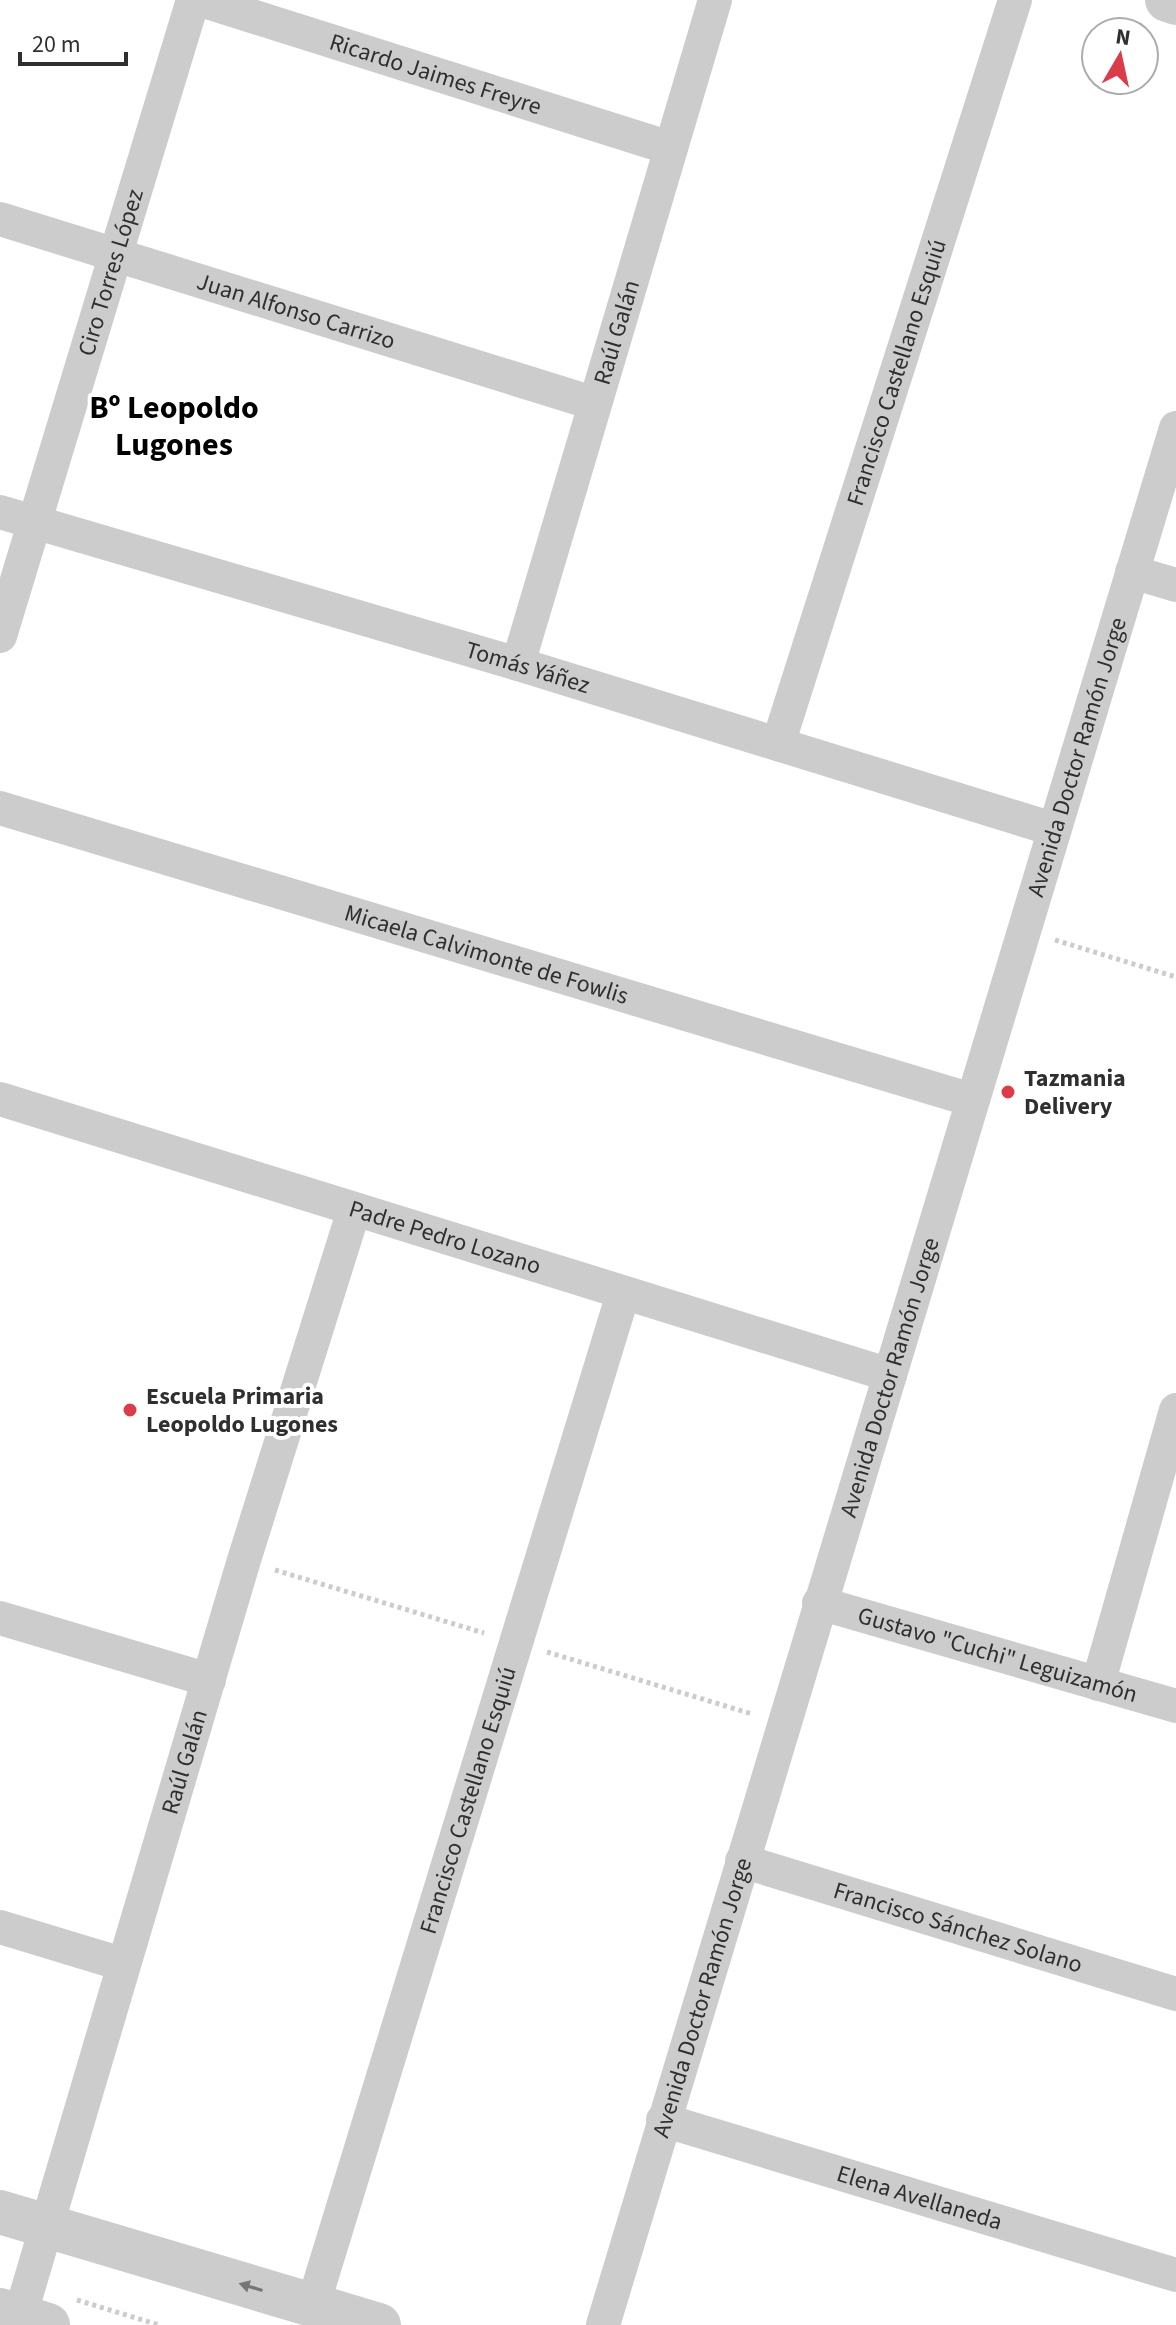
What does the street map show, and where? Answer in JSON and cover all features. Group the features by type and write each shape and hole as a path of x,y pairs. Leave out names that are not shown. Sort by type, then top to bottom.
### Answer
{"street":[{"name":"Ciro Torres López","path":"0,636 193,0"},
{"name":"Ricardo Jaimes Freyre","path":"201,0 670,148"},
{"name":"Raúl Galán","path":"518,664 715,0"},
{"name":"Francisco Castellano Esquiú","path":"778,744 1015,0"},
{"path":"1167,0 1176,3"},
{"name":"Juan Alfonso Carrizo","path":"0,219 593,403"},
{"name":"Avenida Doctor Ramón Jorge","path":"603,2325 1176,428"},
{"name":"Tomás Yáñez","path":"0,512 518,664 1053,829"},
{"path":"1132,572 1176,585"},
{"name":"Micaela Calvimonte de Fowlis","path":"0,808 972,1100"},
{"name":"Padre Pedro Lozano","path":"0,1099 890,1375"},
{"name":"Raúl Galán","path":"23,2317 122,1964 354,1210"},
{"name":"Francisco Castellano Esquiú","path":"313,2305 623,1294"},
{"path":"1098,1684 1176,1410"},
{"name":"Gustavo \"Cuchi\" Leguizamón","path":"819,1603 1176,1706"},
{"path":"0,1618 209,1680"},
{"name":"Francisco Sánchez Solano","path":"742,1861 1176,1994"},
{"path":"0,1927 122,1964"},
{"name":"Elena Avellaneda","path":"663,2120 1176,2275"},
{"path":"0,2212 379,2325"}],"path":[{"path":"1023,931 1176,977"}],"place":[{"name":"Tazmania Delivery","path":"1008,1092"},
{"name":"Escuela Primaria Leopoldo Lugones","path":"130,1410"}],"district":[{"name":"Bº Leopoldo Lugones","path":"174,426"}]}
